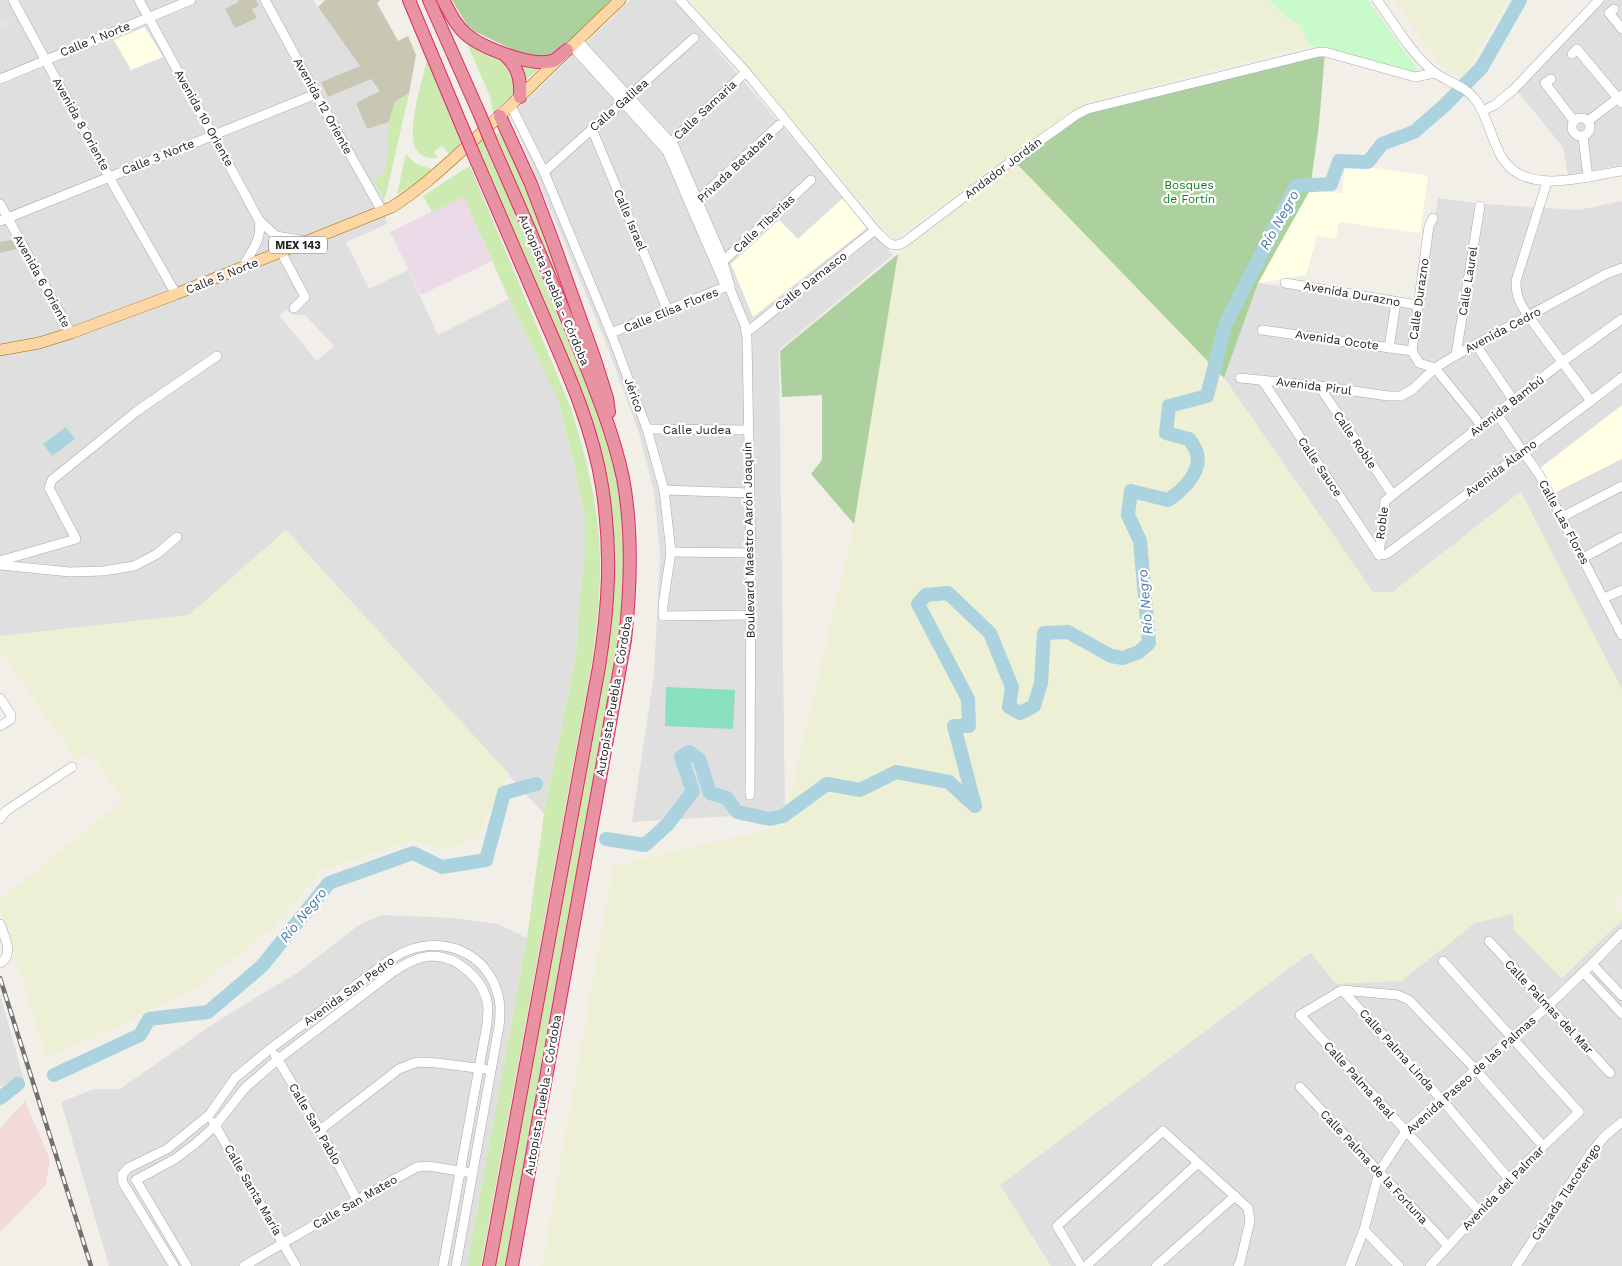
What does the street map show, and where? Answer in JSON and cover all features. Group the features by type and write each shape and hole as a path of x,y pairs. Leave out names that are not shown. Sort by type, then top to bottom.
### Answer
{"highway":[{"path":"400,0 418,22"},
{"name":"Autopista Puebla - Córdoba","path":"409,0 581,406 597,458 602,485 609,555 607,608 599,667 489,1266"},
{"name":"Autopista Puebla - Córdoba","path":"429,0 574,335 615,444 627,507 630,584 625,640 512,1266"},
{"path":"443,0 454,21 468,36 503,54 537,62 554,60 572,46"},
{"path":"503,54 511,61 519,76 521,85 515,101"},
{"path":"500,116 541,209 595,360 607,398 615,444"}],"main road":[{"name":"MEX 143","path":"500,116 620,0"},
{"name":"Calle 5 Norte","path":"0,350 39,343 71,333 176,294 382,212 424,185 500,116"}],"street":[{"name":"Avenida 8 Oriente","path":"13,0 176,294"},
{"name":"Avenida 10 Oriente","path":"139,0 214,135 258,220"},
{"name":"Calle 1 Norte","path":"0,78 191,0"},
{"name":"Avenida 12 Oriente","path":"265,0 382,212"},
{"name":"Andador Jordán","path":"680,0 746,72 875,230 892,245 900,245 1013,160 1076,115 1088,109 1319,52 1325,52 1415,77 1435,73"},
{"path":"1377,0 1413,51 1435,73 1455,82 1467,90 1475,99 1502,159 1518,175 1547,182 1622,171"},
{"path":"1482,111 1494,105 1514,89 1599,0"},
{"path":"1614,9 1609,13 1622,29"},
{"name":"Calle Galilea","path":"544,172 694,38"},
{"name":"Boulevard Maestro Aarón Joaquín","path":"572,46 668,145 695,205 747,332 751,553 750,795"},
{"path":"1572,54 1577,49 1621,99 1588,121"},
{"name":"Calle Samaria","path":"668,145 746,72"},
{"path":"1551,79 1546,83 1574,121"},
{"name":"Calle 3 Norte","path":"4,220 316,94"},
{"name":"Jérico","path":"515,101 611,334 647,429 664,490 671,552 663,616 751,615"},
{"path":"1583,137 1577,136 1571,126 1579,118 1588,121"},
{"path":"1583,137 1590,130 1588,121"},
{"name":"Privada Betabara","path":"695,205 701,197 779,126"},
{"name":"Calle Israel","path":"591,130 668,311"},
{"path":"1583,137 1588,177"},
{"name":"Calle Tiberias","path":"720,265 811,180"},
{"path":"1547,182 1516,281 1516,294 1529,317 1592,401"},
{"name":"Avenida 6 Oriente","path":"0,204 4,220 71,333"},
{"name":"Calle Laurel","path":"1456,355 1480,206"},
{"name":"Calle Durazno","path":"1433,218 1429,226 1412,351 1419,363 1436,368"},
{"path":"258,220 276,236 309,241"},
{"path":"242,268 258,241 260,227 258,220"},
{"name":"Calle Damasco","path":"747,332 875,230"},
{"path":"281,252 305,297 294,308"},
{"name":"Avenida Cedro","path":"1388,396 1401,396 1413,389 1436,368 1456,355 1606,274 1622,268"},
{"name":"Avenida Durazno","path":"1285,283 1418,305"},
{"name":"Calle Elisa Flores","path":"611,334 729,287"},
{"path":"1389,348 1396,302"},
{"name":"Avenida Bambú","path":"1392,494 1562,362 1622,319"},
{"name":"Avenida Ocote","path":"1262,330 1412,351"},
{"path":"1476,345 1514,401"},
{"path":"0,560 76,539 49,488 52,480 137,411 217,356"},
{"path":"1436,368 1482,426"},
{"name":"Avenida Álamo","path":"1379,555 1387,554 1592,401 1622,376"},
{"name":"Avenida Pirul","path":"1240,378 1319,386 1388,396"},
{"name":"Calle Sauce","path":"1262,380 1379,555"},
{"name":"Calle Roble","path":"1319,386 1392,494"},
{"name":"Calle Las Flores","path":"1497,414 1540,476 1622,635"},
{"name":"Calle Judea","path":"647,429 748,430"},
{"path":"1562,517 1622,486"},
{"path":"664,490 749,493"},
{"name":"Roble","path":"1379,555 1385,501 1392,494"},
{"path":"1583,558 1622,537"},
{"path":"0,565 70,572 103,571 134,566 157,554 177,538"},
{"path":"671,552 751,553"},
{"path":"1604,598 1622,590"},
{"path":"0,698 11,715 10,720 0,726"},
{"path":"0,819 6,810 72,767"},
{"path":"0,924 8,951 7,957 0,963"},
{"path":"1622,933 1592,964 1622,996"},
{"name":"Calle Palmas del Mar","path":"1489,942 1610,1073"},
{"name":"Avenida San Pedro","path":"122,1175 128,1168 167,1149 209,1115 236,1078 270,1049 388,961 407,950 426,945 436,944 454,948 474,958 482,965 495,986 500,1007 492,1071 456,1266"},
{"name":"Avenida San Pedro","path":"136,1180 175,1159 195,1144 215,1126 245,1088 277,1060 394,971 410,962 433,956 445,958 468,970 482,988 488,1008 487,1024 443,1266"},
{"path":"1443,961 1513,1037"},
{"name":"Avenida Paseo de las Palmas","path":"1350,1266 1364,1230 1379,1172 1406,1131 1548,1006 1592,964"},
{"path":"1584,973 1622,1014"},
{"path":"1342,990 1398,995 1410,1000 1476,1070 1543,1146"},
{"name":"Calle Palma Real","path":"1342,990 1300,1015 1480,1211"},
{"name":"Calle Palma Linda","path":"1342,990 1442,1100 1508,1179"},
{"name":"Avenida del Palmar","path":"1430,1266 1508,1179 1579,1112 1513,1037"},
{"name":"Calle San Pablo","path":"270,1049 320,1130 358,1200"},
{"path":"320,1130 399,1069 417,1062 492,1071"},
{"name":"Calle Palma de la Fortuna","path":"1300,1088 1448,1246"},
{"name":"Calle Santa María","path":"209,1115 296,1266"},
{"name":"Calzada Tlacotengo","path":"1516,1266 1590,1154 1605,1136 1622,1122"},
{"path":"1081,1266 1057,1226 1163,1131 1248,1208 1250,1221 1238,1266"},
{"path":"1086,1266 1198,1163"},
{"name":"Calle San Mateo","path":"244,1266 417,1167 428,1166 473,1174"},
{"path":"174,1266 123,1183 122,1175 136,1180 187,1266"},
{"path":"1156,1266 1235,1196"},
{"path":"1364,1230 1399,1266"}],"shaded area":[{"path":"0,0 313,0 360,66 321,82 371,79 380,91 367,129 389,122 409,93 384,198 387,224 346,242 369,289 408,270 438,335 509,299 558,400 585,519 585,551 579,603 576,656 544,814 286,531 189,615 0,636","holes":["287,310 293,315 305,315 334,346 317,361 279,315"]},
{"path":"238,0 256,0 259,6 252,9 257,18 235,28 225,9 238,2"},
{"path":"325,0 380,0 377,3 398,41 408,36 416,55 409,93 395,102 389,122 367,129 356,103 380,91 371,79 328,97 321,82 360,66 318,7"},
{"path":"630,0 674,0 893,255 779,350 785,813 632,822 654,674 660,554 654,492 639,433 604,338 511,115"},
{"path":"690,0 1269,0 1286,17 1299,24 1309,45 1087,102 894,240"},
{"path":"1394,0 1508,0 1463,78 1441,66"},
{"path":"1605,0 1622,0 1622,165 1568,175 1563,147 1517,91"},
{"path":"14,16 17,22 0,29 0,22"},
{"path":"145,27 163,57 131,70 114,40"},
{"path":"1015,162 1224,378 1373,592 1393,592 1521,492 1622,690 1622,893 1613,905 1622,913 1622,920 1561,978 1514,930 1513,914 1475,923 1401,981 1336,984 1310,952 1000,1185 1050,1266 542,1266 613,866 783,826 854,524 898,254"},
{"path":"1345,163 1428,176 1420,233 1339,222 1336,239 1317,236 1306,275 1258,283 1310,190 1342,193"},
{"path":"464,196 492,261 421,295 390,232"},
{"path":"843,198 867,228 753,317 731,264 779,220 798,239"},
{"path":"1438,198 1485,204 1579,210 1622,201 1622,690 1520,492 1393,592 1373,592 1224,378 1258,283 1421,306"},
{"path":"12,240 17,249 0,253 0,242"},
{"path":"1622,405 1622,459 1554,493 1540,468"},
{"path":"286,530 509,774 477,838 445,850 413,840 322,870 273,927 199,986 86,1041 46,1057 0,908 0,900 123,800 91,752 76,760 0,651 0,636 189,615"},
{"path":"1514,913 1562,978 1622,920 1622,1266 1051,1266 1000,1185 1311,952 1401,981 1475,923"},
{"path":"381,915 453,918 498,924 527,938 467,1266 109,1266 61,1102 94,1089 120,1089 219,1020 300,971 359,925"},
{"path":"0,994 24,1080 0,1086"},
{"path":"25,1101 50,1160 46,1185 0,1232 0,1128"}],"green space":[{"path":"452,0 614,0 557,52 546,57 524,55 474,31 467,25"},
{"path":"1269,0 1368,0 1418,70 1415,73 1309,45 1299,24 1286,17"},
{"path":"467,44 504,61 513,73 516,92 493,113 490,96"},
{"name":"Bosques de Fortín","path":"1325,52 1319,124 1310,190 1258,283 1224,378 1015,162 1088,109"},
{"path":"427,60 462,142 449,154 442,145 434,152 438,158 421,155 414,143 414,120 418,94"},
{"path":"519,63 523,66 538,69 524,82"},
{"path":"409,93 384,198 374,179 383,175 386,168 389,122 395,102"},
{"path":"499,132 504,137 548,240 577,325 496,135"},
{"path":"483,137 601,420 611,453 618,487 625,539 621,633 506,1266 494,1266 610,630 614,555 607,479 475,144"},
{"path":"406,153 417,164 433,169 412,186 397,194"},
{"path":"470,166 571,408 591,482 600,558 599,600 591,669 481,1266 467,1266 527,938 544,814 576,656 579,603 585,551 585,519 558,400 509,299 464,197 432,212 423,196"},
{"path":"898,254 854,524 811,474 822,460 822,395 782,397 780,351"},
{"path":"666,687 735,690 733,729 665,726"}],"water":[{"path":"66,427 75,439 52,456 43,444"}],"waterway":[{"name":"Río Negro","path":"606,839 645,845 668,824 693,791 681,757 689,752 699,759 710,793 727,798 737,812 770,819 783,816 827,784 860,790 896,772 949,782 975,806 954,726 969,726 968,699 918,604 926,595 948,593 990,633 1012,687 1009,707 1020,713 1034,706 1041,683 1044,633 1068,632 1111,656 1123,658 1139,652 1149,643 1140,541 1128,515 1131,491 1168,500 1190,480 1197,468 1198,461 1196,450 1189,439 1166,433 1169,406 1207,396 1225,325 1296,186 1331,184 1339,161 1368,162 1382,144 1414,132 1445,105 1482,67 1520,0"},
{"name":"Río Negro","path":"54,1075 140,1035 149,1019 208,1012 262,966 329,883 413,853 442,867 486,860 504,793 536,784"},
{"name":"Río Negro","path":"0,1098 18,1084"}],"railway":[{"path":"0,978 91,1266"}]}
